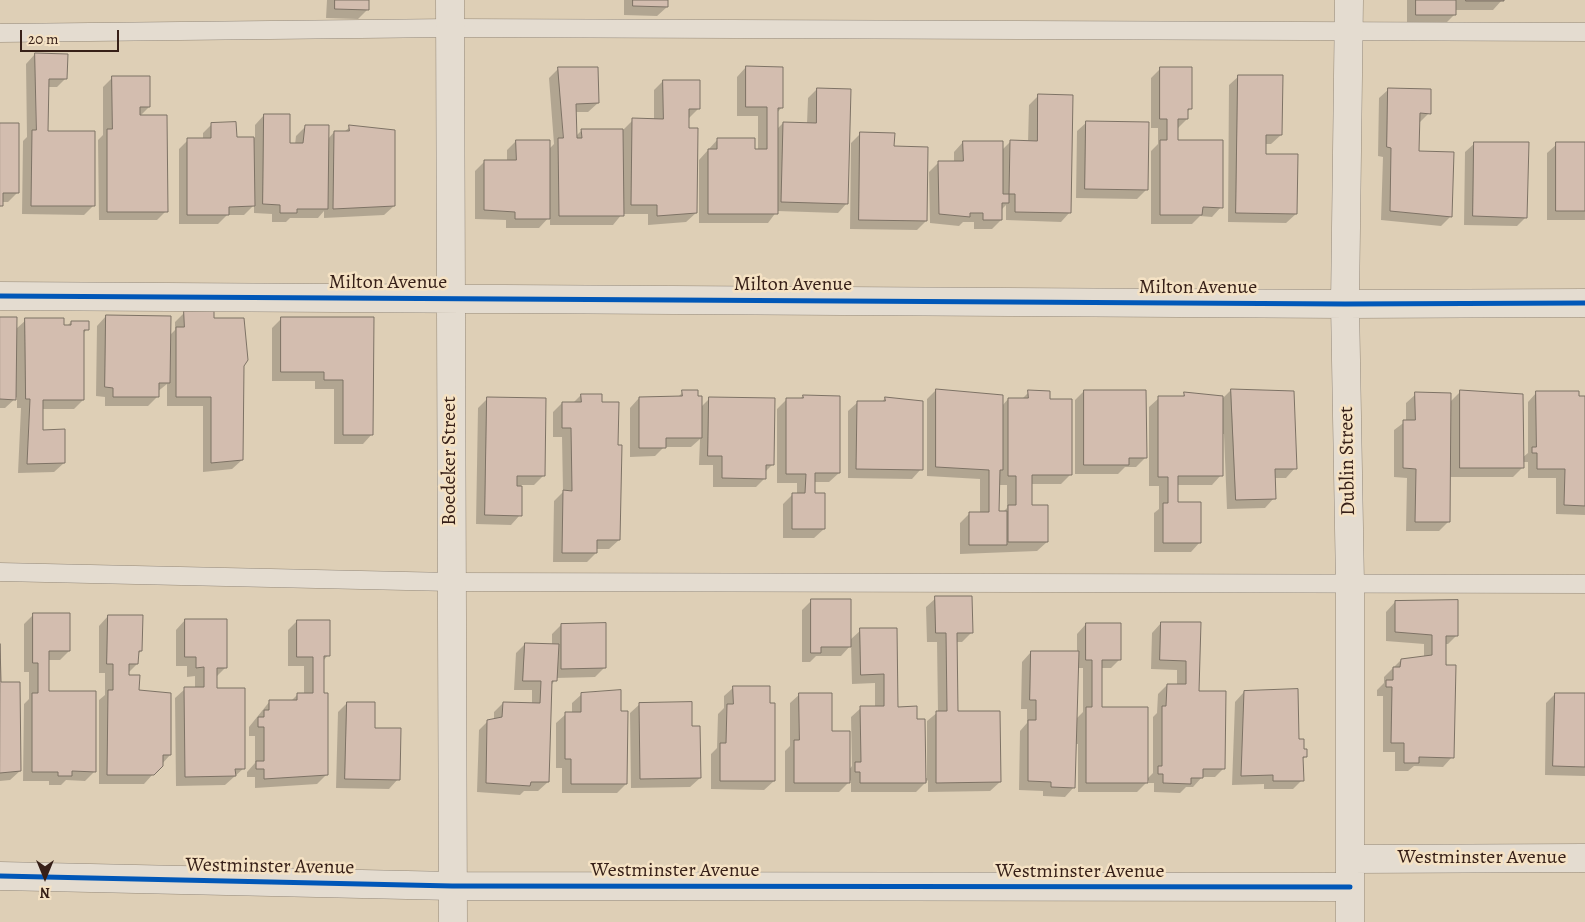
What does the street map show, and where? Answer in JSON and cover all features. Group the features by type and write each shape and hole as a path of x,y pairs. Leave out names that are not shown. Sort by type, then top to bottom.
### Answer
{"street":[{"name":"Boedeker Street","path":"450,0 453,922"},
{"name":"Dublin Street","path":"1349,0 1346,304 1350,584 1350,922"},
{"name":"Milton Avenue","path":"0,296 1585,304"},
{"name":"Westminster Avenue","path":"1350,859 1585,858"},
{"name":"Westminster Avenue","path":"0,876 452,886 1350,887"}],"lane":[{"path":"0,34 450,28 1585,32"},
{"path":"0,572 451,582 1585,584"}],"building":[{"path":"335,0 369,0 369,10 335,9"},
{"path":"633,0 668,0 668,7 633,6"},
{"path":"1416,0 1456,0 1456,15 1416,15"},
{"path":"1504,0 1504,1 1466,1"},
{"path":"35,53 68,54 67,79 49,79 48,131 95,131 95,206 31,206 32,130 36,130"},
{"path":"746,66 783,67 783,108 778,108 778,214 708,214 708,149 717,149 717,138 755,138 755,149 767,149 767,107 746,107"},
{"path":"558,67 598,67 599,103 576,104 577,138 582,138 581,129 623,129 624,216 559,216 558,138 563,138"},
{"path":"1160,67 1192,67 1192,109 1188,109 1188,119 1178,119 1178,140 1223,140 1223,208 1203,207 1202,215 1160,215 1160,140 1167,140 1167,119 1160,119"},
{"path":"1238,75 1283,75 1282,135 1266,135 1266,154 1298,154 1297,214 1236,213"},
{"path":"112,76 150,76 150,107 140,107 140,115 167,115 168,212 107,212 107,129 112,129"},
{"path":"663,80 700,80 700,109 689,109 689,128 698,128 697,213 657,216 657,205 631,205 632,118 663,119"},
{"path":"817,88 851,89 848,204 781,202 783,122 816,123"},
{"path":"1388,88 1431,89 1431,114 1420,113 1419,151 1454,152 1452,217 1390,211 1391,148 1387,147"},
{"path":"1038,94 1073,95 1071,213 1015,212 1015,194 1009,194 1010,140 1037,141"},
{"path":"264,114 290,114 290,143 303,143 305,125 329,125 328,209 297,209 297,213 280,213 280,205 263,204"},
{"path":"1086,121 1149,122 1148,190 1085,189"},
{"path":"236,122 237,137 254,137 255,206 229,207 229,215 187,215 187,138 211,138 211,123"},
{"path":"0,123 19,123 19,193 3,193 3,206 0,206"},
{"path":"349,125 395,130 395,206 333,209 334,131 349,131"},
{"path":"860,132 895,133 894,146 928,147 927,221 859,220"},
{"path":"516,140 550,140 550,219 515,219 515,212 484,210 484,160 516,160"},
{"path":"963,141 1003,141 1003,194 1009,194 1009,203 1002,203 1002,220 983,220 983,213 970,213 970,217 939,214 938,161 963,161"},
{"path":"1474,142 1529,142 1527,218 1473,216"},
{"path":"1556,142 1585,142 1585,211 1556,211"},
{"path":"184,311 214,311 214,318 244,318 248,360 244,366 243,460 211,463 211,397 176,397 176,327 184,327"},
{"path":"106,315 171,316 170,383 159,383 159,397 113,397 113,388 105,387"},
{"path":"0,317 17,317 16,400 0,399"},
{"path":"281,317 374,317 373,435 343,435 343,380 324,380 324,372 281,372"},
{"path":"25,318 64,318 64,325 71,325 71,321 89,321 89,330 84,330 84,400 43,400 43,430 65,429 65,463 27,464 30,399 26,399"},
{"path":"936,389 1003,395 1003,470 1000,470 999,511 1007,511 1007,545 969,545 969,512 989,512 989,470 936,467"},
{"path":"1231,389 1294,391 1297,469 1275,469 1276,499 1236,500"},
{"path":"682,390 698,390 698,396 702,396 702,438 666,438 666,448 639,448 639,397 682,396"},
{"path":"1028,390 1050,391 1050,399 1072,399 1072,475 1032,475 1032,505 1048,505 1048,542 1008,542 1008,505 1016,505 1016,476 1008,476 1008,398 1028,398"},
{"path":"1084,390 1146,390 1147,458 1129,458 1129,465 1084,465"},
{"path":"1460,390 1523,394 1524,468 1460,468"},
{"path":"1536,391 1579,391 1579,396 1585,396 1585,506 1564,505 1565,469 1537,469 1537,453 1532,453 1532,447 1536,447"},
{"path":"1184,392 1223,396 1223,476 1178,476 1178,502 1201,502 1201,543 1163,543 1163,503 1168,503 1168,477 1158,477 1158,396 1184,396"},
{"path":"1415,392 1451,393 1450,522 1415,522 1416,469 1403,468 1403,420 1415,420"},
{"path":"581,394 602,394 602,402 619,402 618,445 622,445 620,540 597,540 597,553 562,553 563,490 572,491 571,428 562,428 562,402 581,402"},
{"path":"803,395 840,396 840,473 815,473 815,493 825,493 825,529 792,529 792,493 805,493 806,474 786,474 786,398 803,398"},
{"path":"487,397 546,398 545,476 517,476 517,486 522,486 522,516 485,515"},
{"path":"709,397 775,398 774,465 766,465 766,479 722,478 722,456 708,456"},
{"path":"885,397 923,401 923,470 856,469 857,401 885,401"},
{"path":"935,596 972,596 973,633 957,633 958,711 1000,711 1001,782 936,783 936,711 947,711 946,633 936,633"},
{"path":"811,599 851,599 851,647 821,647 821,653 811,653"},
{"path":"1458,600 1458,636 1446,636 1446,665 1456,665 1454,758 1419,757 1419,763 1404,763 1404,743 1391,743 1392,687 1386,687 1386,680 1393,680 1393,667 1400,667 1401,659 1432,655 1432,635 1395,632 1395,601"},
{"path":"33,613 70,613 70,651 49,651 49,691 96,691 96,772 72,771 72,776 58,776 58,772 32,772 32,693 38,693 38,663 33,663"},
{"path":"108,615 143,615 142,651 139,651 138,664 129,664 129,675 140,675 139,690 171,693 171,755 163,755 163,766 154,775 107,775 108,690 113,690 113,664 107,664"},
{"path":"185,619 227,619 227,668 217,668 217,688 245,688 245,769 235,769 236,776 185,777 184,687 204,687 204,667 196,668 196,657 185,657"},
{"path":"297,620 330,620 330,656 324,656 324,693 328,693 328,775 264,779 264,769 256,769 256,761 264,761 264,727 258,727 258,717 264,717 264,710 269,710 269,700 297,700 297,693 313,693 313,657 297,657"},
{"path":"1161,622 1201,622 1199,691 1226,691 1225,769 1203,769 1203,778 1191,778 1191,784 1163,783 1163,774 1158,774 1158,766 1162,766 1162,706 1166,706 1167,684 1186,684 1186,661 1160,660"},
{"path":"606,623 606,668 561,669 561,624"},
{"path":"1086,623 1121,623 1121,660 1102,660 1102,707 1148,707 1148,783 1086,783 1086,707 1092,707 1092,660 1086,660"},
{"path":"860,628 897,628 898,707 917,706 917,719 925,719 926,783 860,783 860,772 855,772 855,762 861,762 860,706 884,706 884,674 861,675"},
{"path":"525,643 559,644 557,681 552,681 549,782 531,782 530,786 486,783 487,720 502,717 503,702 540,703 541,681 523,681"},
{"path":"0,644 1,682 20,682 21,771 0,773"},
{"path":"1031,651 1079,651 1075,788 1051,787 1051,782 1028,781 1028,720 1036,720 1036,700 1030,700"},
{"path":"733,686 770,686 770,703 775,703 775,781 720,781 720,743 726,743 727,704 733,704"},
{"path":"1298,689 1299,739 1304,739 1304,749 1307,749 1307,757 1303,757 1304,781 1273,781 1273,775 1241,776 1244,691"},
{"path":"621,690 621,711 628,711 627,784 571,784 571,759 565,759 565,712 581,712 581,693"},
{"path":"799,693 832,693 832,731 850,731 850,783 794,783 794,740 799,740"},
{"path":"1555,693 1585,693 1585,767 1553,766"},
{"path":"347,702 375,702 375,728 401,728 400,780 345,779"},
{"path":"692,702 692,726 700,726 701,778 640,779 639,703"}],"cycle path":[{"path":"0,296 1345,304 1585,303"},
{"path":"0,876 452,886 1350,887"}]}
